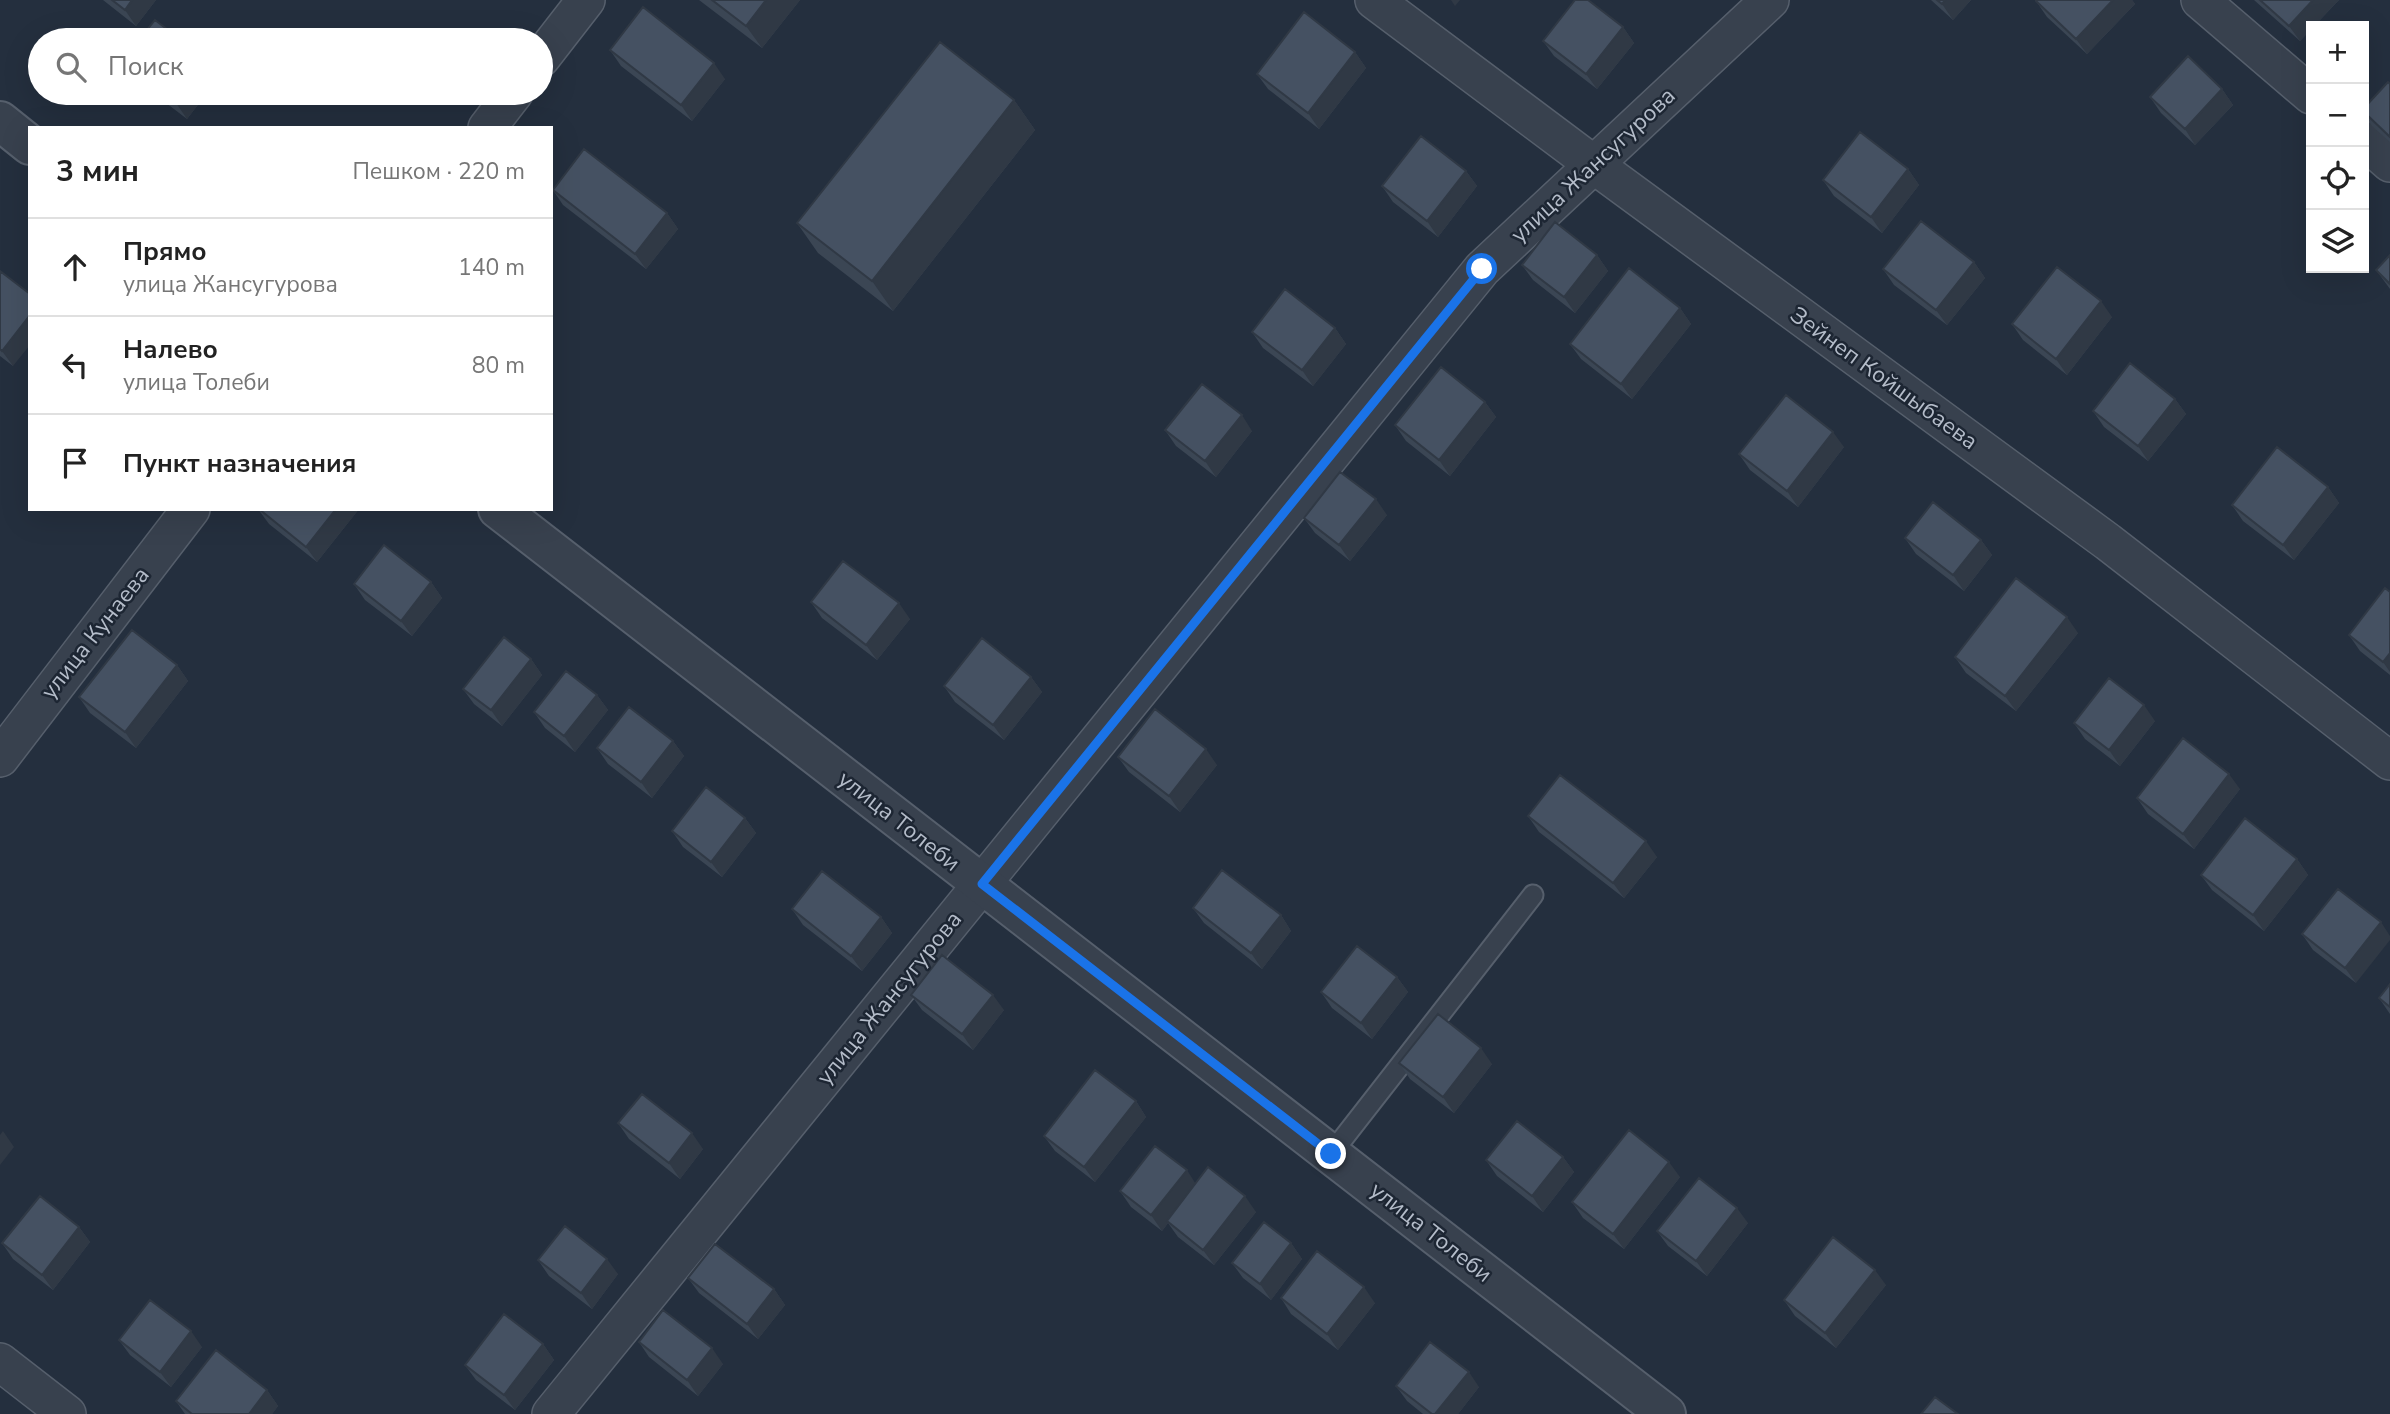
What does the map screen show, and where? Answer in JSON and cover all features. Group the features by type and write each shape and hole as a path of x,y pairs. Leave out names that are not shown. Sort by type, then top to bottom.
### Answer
{"street":[{"path":"553,43 586,0"},
{"name":"Зейнеп Койшыбаева","path":"1374,0 1592,164 2108,542 2390,761"},
{"name":"улица Жансугурова","path":"551,1414 1482,269 1770,0"},
{"path":"2200,0 2306,91"},
{"path":"488,126 504,105"},
{"path":"0,121 28,143"},
{"path":"2369,144 2390,163"},
{"name":"улица Кунаева","path":"0,758 189,511"},
{"name":"улица Толеби","path":"501,511 1666,1414"},
{"path":"0,1362 67,1414"}],"lane":[{"path":"1331,1154 1533,895"}],"building":[{"path":"112,0 132,0 125,10"},
{"path":"712,0 766,0 746,26"},
{"path":"1575,0 1588,0 1623,27 1586,74 1543,41"},
{"path":"2036,0 2113,0 2076,39"},
{"path":"2260,0 2313,0 2289,26"},
{"path":"643,7 714,63 681,105 610,50"},
{"path":"1304,12 1355,52 1308,113 1257,74"},
{"path":"155,20 165,28 149,28"},
{"path":"940,42 1014,100 872,281 797,223"},
{"path":"2188,56 2222,89 2185,129 2150,97"},
{"path":"2388,82 2390,84 2390,137 2369,117 2369,103"},
{"path":"1860,132 1908,169 1871,217 1823,180"},
{"path":"1421,136 1466,171 1427,221 1382,186"},
{"path":"584,149 667,213 635,254 553,190"},
{"path":"1921,221 1974,262 1936,310 1883,269"},
{"path":"1555,222 1597,255 1564,297 1522,265"},
{"path":"2390,255 2390,284 2376,270"},
{"path":"2057,267 2101,301 2056,359 2012,324"},
{"path":"1629,268 1680,308 1621,384 1570,344"},
{"path":"0,271 28,292 28,318 2,351"},
{"path":"1285,289 1335,328 1302,370 1252,332"},
{"path":"2130,363 2175,399 2138,446 2093,411"},
{"path":"1441,367 1485,402 1439,460 1395,425"},
{"path":"1202,384 1242,415 1205,461 1165,430"},
{"path":"1786,395 1833,432 1787,491 1739,454"},
{"path":"2277,447 2328,487 2283,545 2232,505"},
{"path":"1340,472 1376,499 1339,545 1304,518"},
{"path":"1933,502 1981,540 1953,575 1905,538"},
{"path":"261,511 334,511 306,547"},
{"path":"384,545 431,582 401,621 354,584"},
{"path":"843,561 899,603 866,645 811,602"},
{"path":"2016,578 2067,617 2005,696 1955,657"},
{"path":"2385,588 2390,592 2390,653 2383,662 2349,635"},
{"path":"132,630 177,665 125,732 79,697"},
{"path":"504,637 531,659 491,710 463,689"},
{"path":"982,638 1031,677 993,725 944,686"},
{"path":"566,671 597,695 564,736 534,712"},
{"path":"2109,678 2144,705 2109,750 2074,723"},
{"path":"629,707 673,741 641,782 597,748"},
{"path":"1155,709 1206,749 1169,796 1118,757"},
{"path":"2183,738 2229,774 2183,834 2137,798"},
{"path":"1560,775 1646,841 1613,883 1528,816"},
{"path":"706,787 745,818 711,862 672,831"},
{"path":"2245,818 2297,859 2253,915 2201,875"},
{"path":"1222,870 1281,915 1251,953 1193,908"},
{"path":"822,871 881,917 851,956 792,909"},
{"path":"2338,889 2381,922 2345,968 2302,934"},
{"path":"1357,946 1397,977 1361,1023 1321,992"},
{"path":"942,955 993,995 962,1034 911,995"},
{"path":"2390,984 2390,1007 2379,998"},
{"path":"1438,1014 1481,1048 1443,1097 1399,1063"},
{"path":"1095,1070 1136,1101 1084,1167 1044,1136"},
{"path":"642,1094 692,1133 669,1163 618,1123"},
{"path":"1517,1121 1563,1157 1532,1196 1486,1160"},
{"path":"1629,1130 1669,1162 1613,1234 1572,1202"},
{"path":"1155,1146 1187,1170 1151,1215 1120,1191"},
{"path":"1208,1167 1245,1196 1203,1250 1167,1221"},
{"path":"1699,1178 1737,1208 1696,1261 1657,1231"},
{"path":"40,1196 79,1227 42,1275 2,1243"},
{"path":"1264,1222 1291,1243 1260,1284 1232,1263"},
{"path":"565,1226 607,1259 581,1293 538,1260"},
{"path":"1833,1237 1875,1270 1825,1333 1784,1300"},
{"path":"715,1244 774,1289 747,1324 688,1278"},
{"path":"1317,1251 1364,1287 1327,1334 1281,1298"},
{"path":"150,1300 191,1331 160,1372 119,1340"},
{"path":"663,1310 712,1348 687,1380 639,1342"},
{"path":"504,1314 543,1344 504,1395 465,1365"},
{"path":"1430,1342 1469,1372 1435,1414 1396,1386"},
{"path":"216,1350 267,1390 249,1414 192,1414 176,1401"},
{"path":"1935,1397 1958,1414 1921,1414"}],"route":[{"path":"1331,1154 982,884 1482,269"}]}
